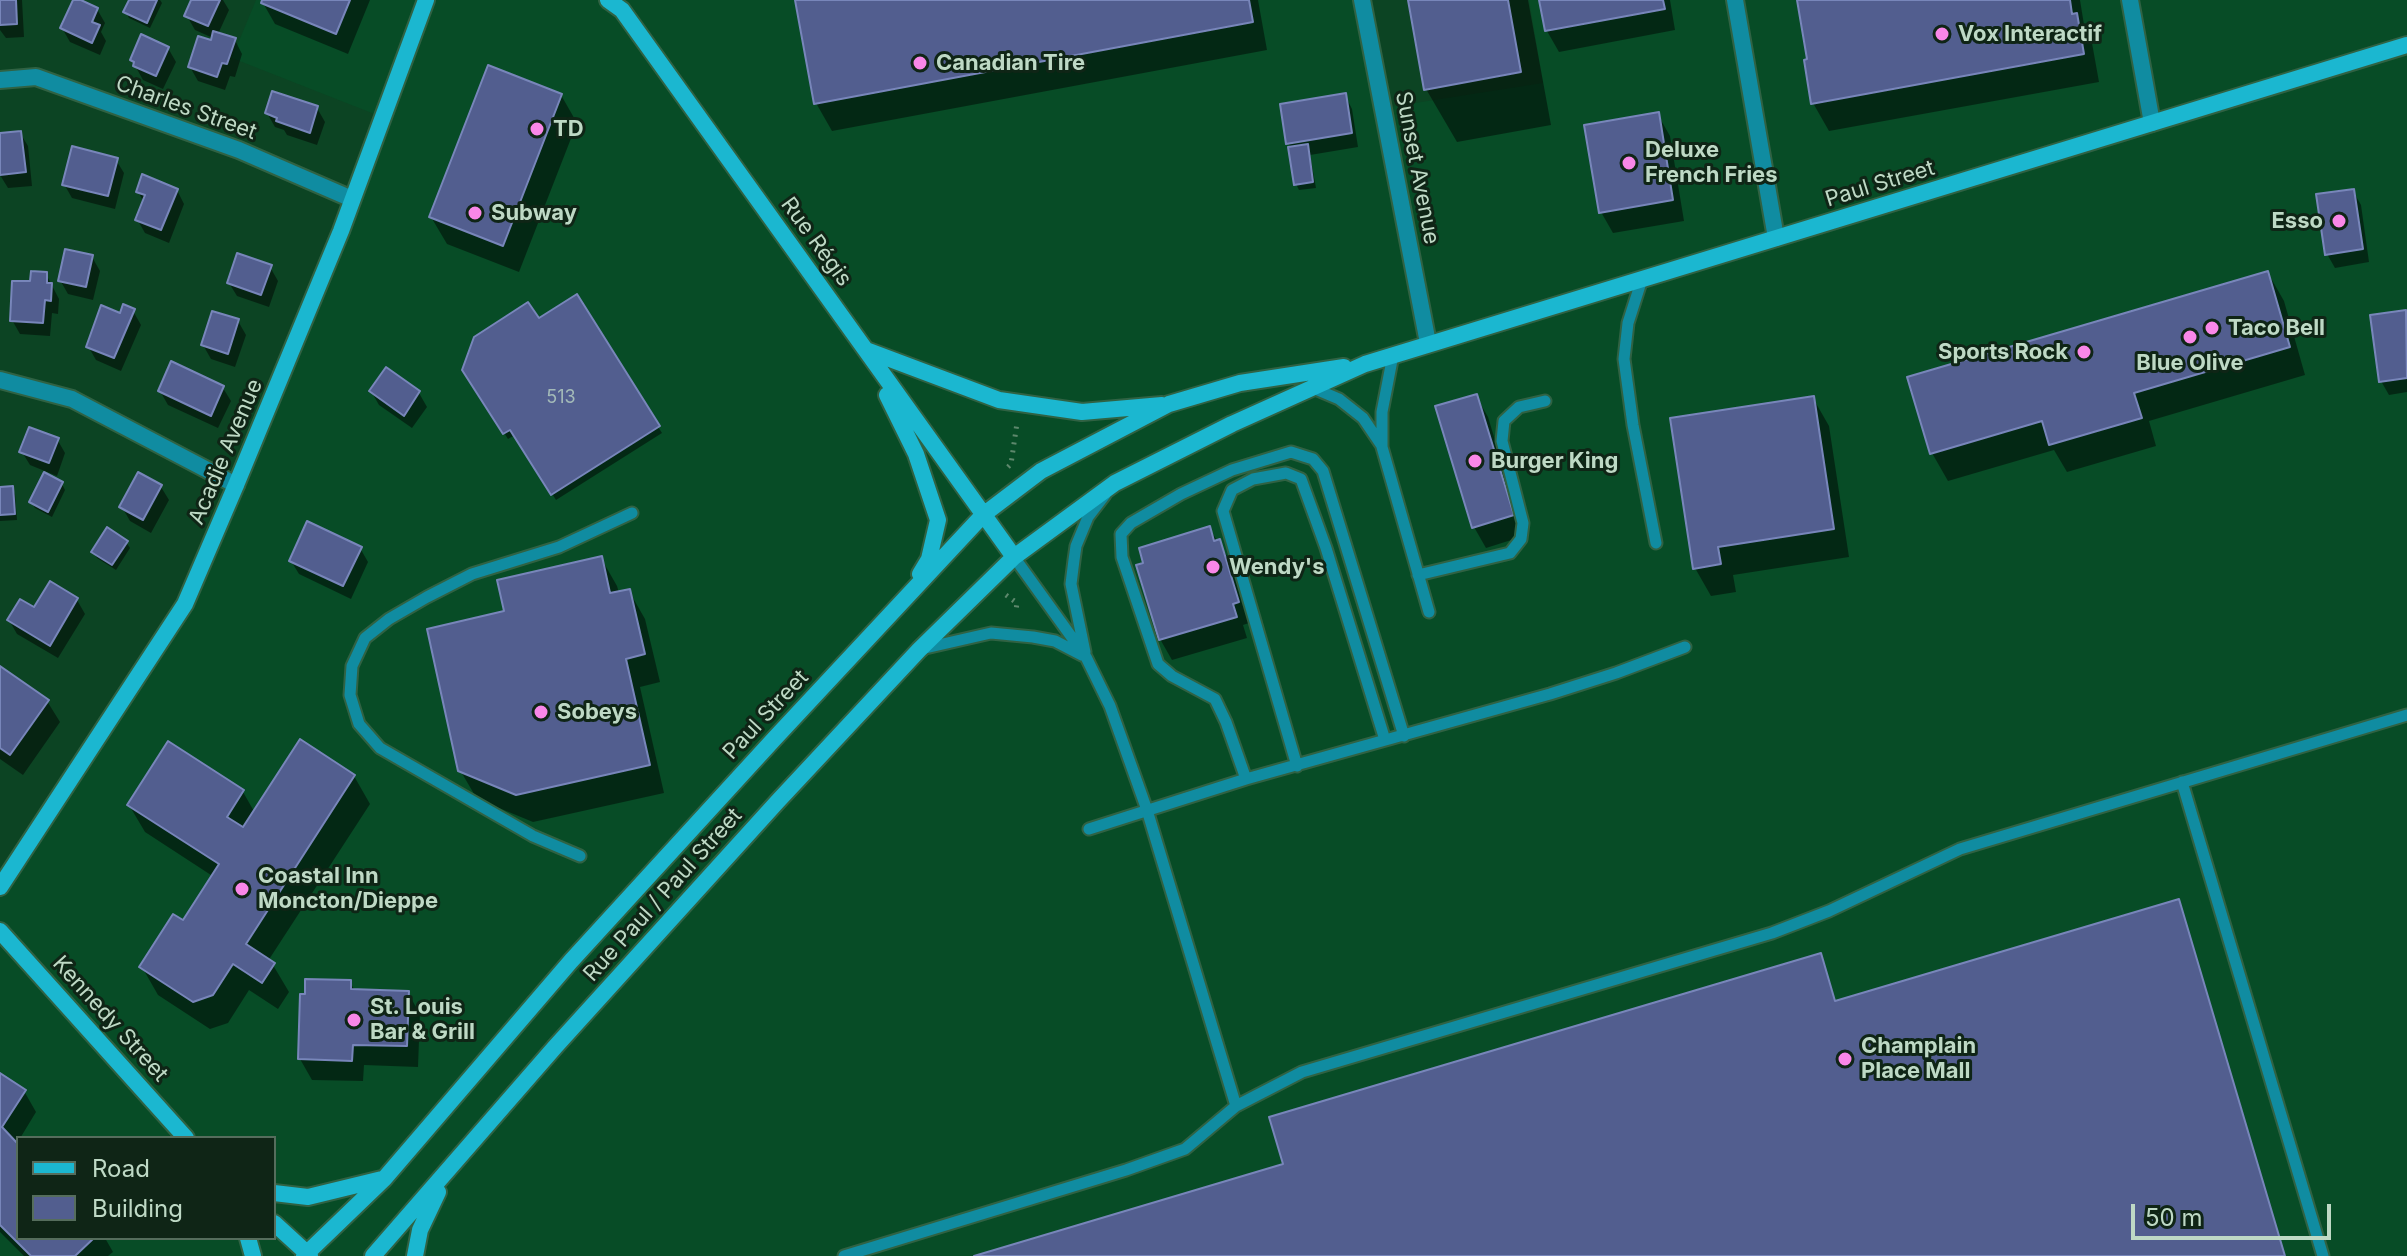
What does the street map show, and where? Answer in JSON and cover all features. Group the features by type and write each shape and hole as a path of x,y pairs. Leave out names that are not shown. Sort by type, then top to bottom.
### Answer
{"main road":[{"name":"Acadie Avenue","path":"0,887 185,604 341,231 426,0"},
{"name":"Rue Régis","path":"615,3 1014,557"},
{"name":"Paul Street","path":"919,650 1014,557 1115,483 1232,424 1365,364 2407,45"},
{"path":"866,350 999,400 1082,412 1169,404"},
{"path":"866,350 916,454 938,520 929,559 906,597"},
{"name":"Paul Street","path":"307,1255 384,1179 571,961 983,515 1041,471 1169,404 1240,383 1365,364"},
{"name":"Rue Paul / Paul Street","path":"445,1176 555,1047 919,650"},
{"name":"Kennedy Street","path":"0,931 184,1136"},
{"path":"373,1256 445,1176"},
{"path":"415,1256 420,1230 445,1176"},
{"path":"276,1193 308,1197 384,1179"},
{"path":"276,1225 307,1255"}],"street":[{"name":"Sunset Avenue","path":"1362,0 1428,343"},
{"path":"1735,0 1776,238"},
{"path":"2130,0 2152,123"},
{"name":"Charles Street","path":"0,80 36,77 239,150 352,199"},
{"path":"0,380 72,399 236,485"}],"lane":[{"path":"1642,279 1628,323 1624,359 1633,425 1656,543"},
{"path":"1393,355 1382,412 1382,447 1429,612"},
{"path":"1313,388 1339,399 1363,418 1382,447"},
{"path":"1418,575 1510,553 1521,539 1523,523 1502,441 1504,421 1519,407 1545,401"},
{"path":"1246,779 1215,699 1172,676 1158,664 1122,557 1121,534 1131,523 1181,494 1232,470 1291,452 1313,459 1323,471 1404,736"},
{"path":"1297,766 1223,511 1232,490 1253,479 1286,473 1301,479 1326,548 1385,740"},
{"path":"1086,657 1071,584 1076,546 1088,517 1115,483"},
{"path":"580,856 533,836 380,748 359,724 350,695 352,666 365,638 389,619 427,597 472,574 559,547 632,513"},
{"path":"1014,557 1086,657 1110,706 1147,810 1236,1106"},
{"path":"919,650 991,633 1055,641 1086,657"},
{"path":"1089,829 1246,779 1577,686 1685,647"},
{"path":"844,1256 1185,1149 1236,1106 1302,1072 1772,933 1829,911 1960,849 2407,715"},
{"path":"2182,782 2323,1256"}],"path":[{"path":"1011,464 1017,418"},
{"path":"1006,595 1017,603 1016,610"}],"shaded area":[{"path":"256,0 1362,0 1383,108 1543,83 1529,0 2407,0 2407,1256 0,1256 0,887 185,604 382,117 232,58"}],"building":[{"path":"0,0 16,0 17,24 0,25"},
{"path":"73,0 81,0 98,8 92,22 100,25 92,43 60,28"},
{"path":"129,0 157,0 147,23 123,12"},
{"path":"191,0 220,0 208,26 184,16"},
{"path":"262,0 350,0 336,34 261,3"},
{"name":"Canadian Tire","path":"795,0 1249,0 1253,22 814,104"},
{"path":"1408,0 1508,0 1521,72 1424,90"},
{"path":"1539,0 1663,0 1665,9 1545,31"},
{"name":"Vox Interactif","path":"1797,0 2070,0 2072,14 2077,13 2084,54 1811,104"},
{"path":"213,31 236,38 227,64 222,63 217,77 188,67 198,36 211,40"},
{"path":"141,34 169,47 156,76 133,66 134,62 130,60"},
{"path":"488,65 562,94 503,246 429,217"},
{"path":"272,91 318,106 310,133 276,121 277,118 265,113"},
{"path":"1346,93 1352,133 1286,144 1280,104"},
{"name":"Deluxe French Fries","path":"1659,112 1673,200 1599,213 1584,125"},
{"path":"21,131 26,172 0,175 0,133"},
{"path":"1308,144 1313,182 1294,185 1288,147"},
{"path":"72,146 118,158 108,196 62,185"},
{"path":"142,174 178,189 161,230 135,220 145,195 136,192"},
{"name":"Esso","path":"2354,189 2363,249 2325,255 2316,194"},
{"path":"65,249 93,255 86,287 58,281"},
{"path":"237,253 272,265 261,295 227,283"},
{"path":"31,271 47,272 47,283 52,283 51,301 45,300 43,323 10,321 12,281 30,281"},
{"path":"2268,271 2290,347 2134,393 2142,418 2049,445 2042,421 1930,454 1907,377"},
{"path":"577,294 660,426 551,495 510,430 503,434 462,370 474,337 528,302 539,318"},
{"path":"123,304 135,309 114,358 86,347 101,305 120,313"},
{"path":"2406,310 2407,378 2379,382 2370,315"},
{"path":"212,311 239,319 228,354 201,345"},
{"path":"171,361 224,386 211,416 158,391"},
{"path":"386,367 420,391 404,416 369,391"},
{"name":"Burger King","path":"1477,394 1514,515 1472,528 1435,406"},
{"path":"1814,396 1834,529 1718,547 1721,564 1693,569 1670,418"},
{"path":"29,427 59,438 49,463 19,452"},
{"path":"44,472 63,482 48,512 29,502"},
{"path":"138,472 162,485 143,520 119,507"},
{"path":"13,486 15,514 0,515 0,487"},
{"path":"307,521 362,547 343,586 289,561"},
{"path":"1210,526 1214,541 1220,539 1239,602 1233,604 1237,617 1159,640 1136,565 1143,563 1139,548"},
{"path":"107,527 128,541 112,565 91,552"},
{"name":"Sobeys","path":"602,556 610,593 630,589 645,654 626,659 650,765 516,795 458,771 427,629 504,611 497,580"},
{"path":"50,581 78,598 50,646 7,620 20,599 34,607"},
{"path":"0,666 49,700 10,755 0,748"},
{"name":"Coastal Inn Moncton/Dieppe","path":"300,739 355,775 246,944 275,963 262,983 233,964 213,995 193,1002 139,967 173,914 183,920 219,864 127,805 168,741 244,790 227,817 243,827"},
{"name":"Champlain Place Mall","path":"2179,899 2285,1256 974,1256 1283,1164 1269,1117 1821,953 1835,1001"},
{"name":"St. Louis Bar & Grill","path":"305,979 351,980 351,989 409,991 407,1046 353,1045 352,1061 298,1059 300,994 305,994"},
{"path":"0,1073 26,1090 2,1127 16,1142 16,1240 92,1240 75,1256 31,1256 0,1225"}],"place":[{"name":"Vox Interactif","path":"1942,34"},
{"name":"Canadian Tire","path":"920,63"},
{"name":"TD","path":"537,129"},
{"name":"Deluxe French Fries","path":"1629,163"},
{"name":"Subway","path":"475,213"},
{"name":"Esso","path":"2339,221"},
{"name":"Taco Bell","path":"2212,328"},
{"name":"Blue Olive","path":"2190,337"},
{"name":"Sports Rock","path":"2084,352"},
{"name":"Burger King","path":"1475,461"},
{"name":"Wendy's","path":"1213,567"},
{"name":"Sobeys","path":"541,712"},
{"name":"Coastal Inn Moncton/Dieppe","path":"242,889"},
{"name":"St. Louis Bar & Grill","path":"354,1020"},
{"name":"Champlain Place Mall","path":"1845,1059"}]}
